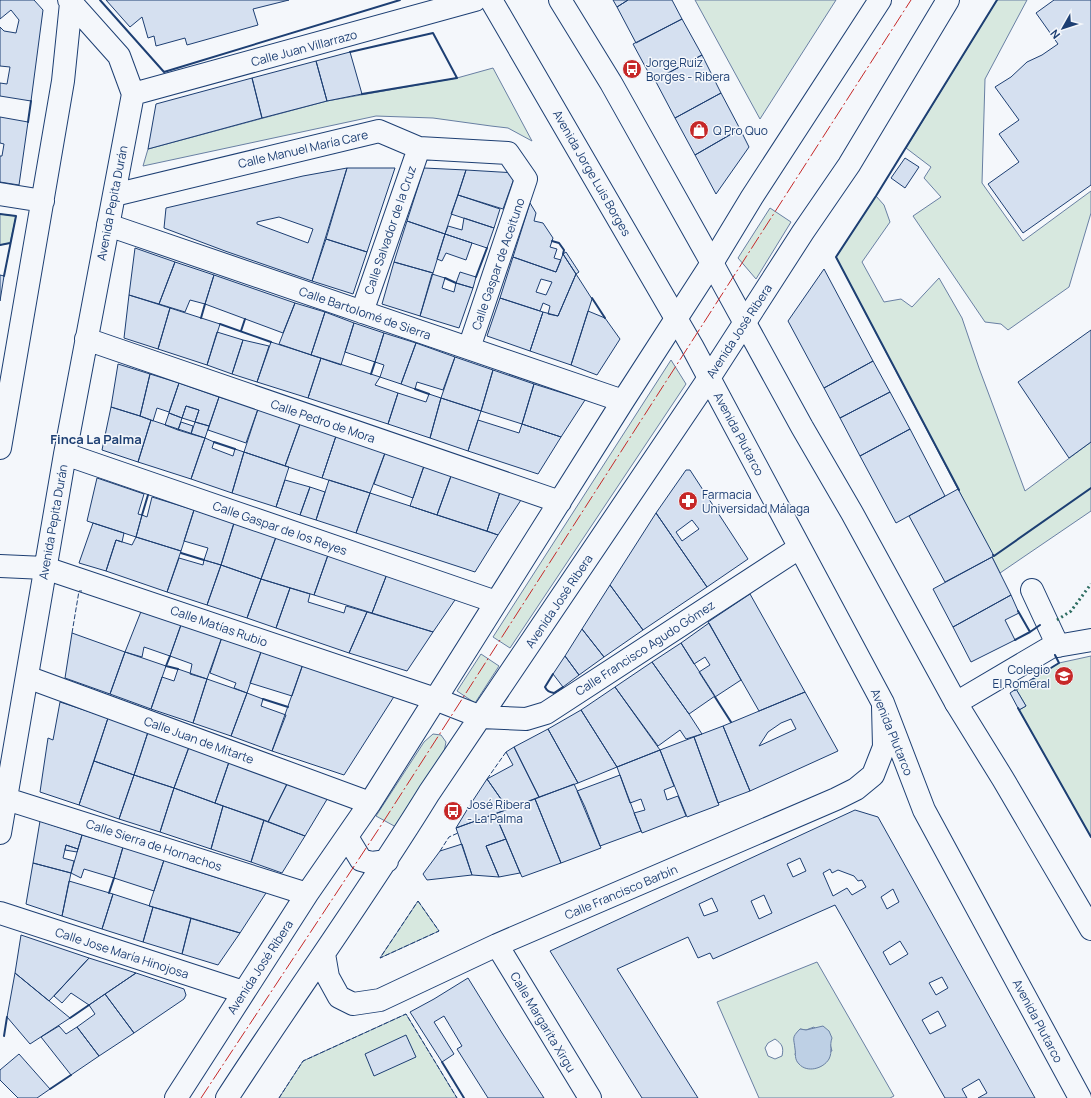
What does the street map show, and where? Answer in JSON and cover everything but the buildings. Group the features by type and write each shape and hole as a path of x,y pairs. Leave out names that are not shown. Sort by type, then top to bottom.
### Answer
{"street":[{"name":"Calle Juan Villarrazo","path":"132,94 475,0"},
{"name":"Avenida Jorge Luis Borges","path":"491,0 692,346"},
{"path":"560,0 611,83 802,427 852,513 956,703 1003,779 1091,929"},
{"name":"Avenida José Ribera","path":"176,1098 307,894 370,803 623,401 712,263 748,203 880,0"},
{"name":"Avenida José Ribera","path":"227,1098 387,861 429,794 709,378 848,165 948,0"},
{"path":"70,2 119,56 132,94"},
{"path":"0,448 63,82 70,2"},
{"name":"Avenida Pepita Durán","path":"0,833 3,797 27,677 65,454 132,94"},
{"name":"Calle Manuel María Care","path":"114,195 379,131 419,148 508,153 526,179"},
{"name":"Calle Salvador de la Cruz","path":"362,312 419,148"},
{"name":"Calle Gaspar de Aceituno","path":"469,348 526,179"},
{"path":"0,194 43,201"},
{"name":"Calle Bartolomé de Sierra","path":"108,225 623,401"},
{"name":"Calle Pedro de Mora","path":"86,340 560,502"},
{"name":"Avenida Plutarco","path":"692,346 882,703 924,810 1080,1098"},
{"name":"Calle Gaspar de los Reyes","path":"65,454 496,602"},
{"name":"Calle Francisco Agudo Gómez","path":"482,717 526,719 546,712 799,548"},
{"name":"Calle Matías Rubio","path":"0,566 45,568 435,699"},
{"path":"1032,590 1069,644"},
{"path":"956,703 1069,644 1091,625"},
{"name":"Calle Juan de Mitarte","path":"27,677 370,803"},
{"path":"435,699 482,717"},
{"name":"Calle Francisco Barbín","path":"324,954 328,977 339,997 352,1004 380,1000 497,945 836,799 856,789 873,775 884,747 882,703"},
{"name":"Calle Sierra de Hornachos","path":"3,797 307,894"},
{"path":"347,837 354,850 362,860 372,863 387,861"},
{"name":"Calle Jose María Hinojosa","path":"0,913 243,992"},
{"name":"Calle Margarita Xirgu","path":"497,945 590,1098"}],"shaded area":[{"path":"695,0 836,0 760,119"},
{"path":"997,0 1027,0 985,79 982,183 1023,241 1091,191 1091,213 1069,287 1008,330 1001,324 985,322 913,216 941,197 924,178 931,167 906,148"},
{"path":"493,68 532,141 508,128 433,118 376,116 143,166 148,149 327,101 457,78"},
{"path":"876,196 884,205 890,222 862,262 884,302 901,299 912,307 939,278 962,318 1025,491 1091,442 1091,511 1000,573 992,557 993,556 836,257"},
{"path":"770,208 791,222 756,279 738,258"},
{"path":"0,214 16,216 10,243 0,245"},
{"path":"671,360 686,384 510,648 493,637"},
{"path":"481,654 499,666 475,703 457,691"},
{"path":"1091,656 1091,837 1019,710 1026,706 1016,689 1059,663"},
{"path":"433,734 441,735 446,742 444,752 396,827 376,816 424,742"},
{"path":"418,901 439,931 380,958"},
{"path":"817,962 894,1096 890,1098 759,1098 717,1002","holes":["814,1027 830,1044 832,1051 795,1055 800,1029 806,1030","775,1039 783,1048 782,1056 775,1059 768,1056 765,1048 768,1043"]},
{"path":"406,1014 457,1098 279,1098 303,1061"}],"water":[{"path":"823,1026 829,1031 832,1038 829,1059 823,1065 815,1069 802,1067 797,1062 796,1058 794,1040 795,1034 800,1029 806,1030"}],"hedge":[{"path":"1057,620 1071,611 1091,584"}],"fence":[{"path":"72,633 79,591 82,591"},
{"path":"487,779 506,752"},
{"path":"440,851 449,837 458,833"},
{"path":"418,901 439,931 380,958 418,901"},
{"path":"279,1098 303,1061 406,1014 457,1098"}],"wall":[{"path":"100,0 164,72 400,0"},
{"path":"959,490 836,257 876,196 997,0"},
{"path":"350,52 433,33 457,78 362,94"},
{"path":"28,122 31,101"},
{"path":"0,214 16,216 4,276"},
{"path":"552,241 559,243 564,250 563,254"},
{"path":"0,245 10,243"},
{"path":"476,277 487,248"},
{"path":"445,278 456,283"},
{"path":"592,298 605,318"},
{"path":"201,318 205,304"},
{"path":"241,331 245,319"},
{"path":"220,324 271,342"},
{"path":"371,374 375,362"},
{"path":"415,389 429,394"},
{"path":"214,442 235,449"},
{"path":"993,555 994,556 1091,488"},
{"path":"142,515 148,495"},
{"path":"181,553 204,560"},
{"path":"1018,611 1030,632 1040,625"},
{"path":"1015,640 1030,632 1029,630"},
{"path":"1015,690 1059,663 1055,655"},
{"path":"170,656 166,666 178,669"},
{"path":"553,674 545,687 549,692 554,693 563,687"},
{"path":"715,697 731,722"},
{"path":"263,699 288,707"},
{"path":"1018,708 1091,837"},
{"path":"109,893 114,878"},
{"path":"70,1018 89,1005"},
{"path":"4,1036 7,1017"},
{"path":"442,1062 464,1098"},
{"path":"50,1089 71,1075"}],"power":[{"path":"201,1098 378,830 911,0"}],"place":[{"name":"Jorge Ruiz Borges - Ribera","path":"632,69"},
{"name":"Q Pro Quo","path":"699,130"},
{"name":"Farmacia Universidad Málaga","path":"688,501"},
{"name":"Colegio El Romeral","path":"1064,676"},
{"name":"José Ribera - La Palma","path":"453,811"}],"district":[{"name":"Finca La Palma","path":"96,439"}]}
